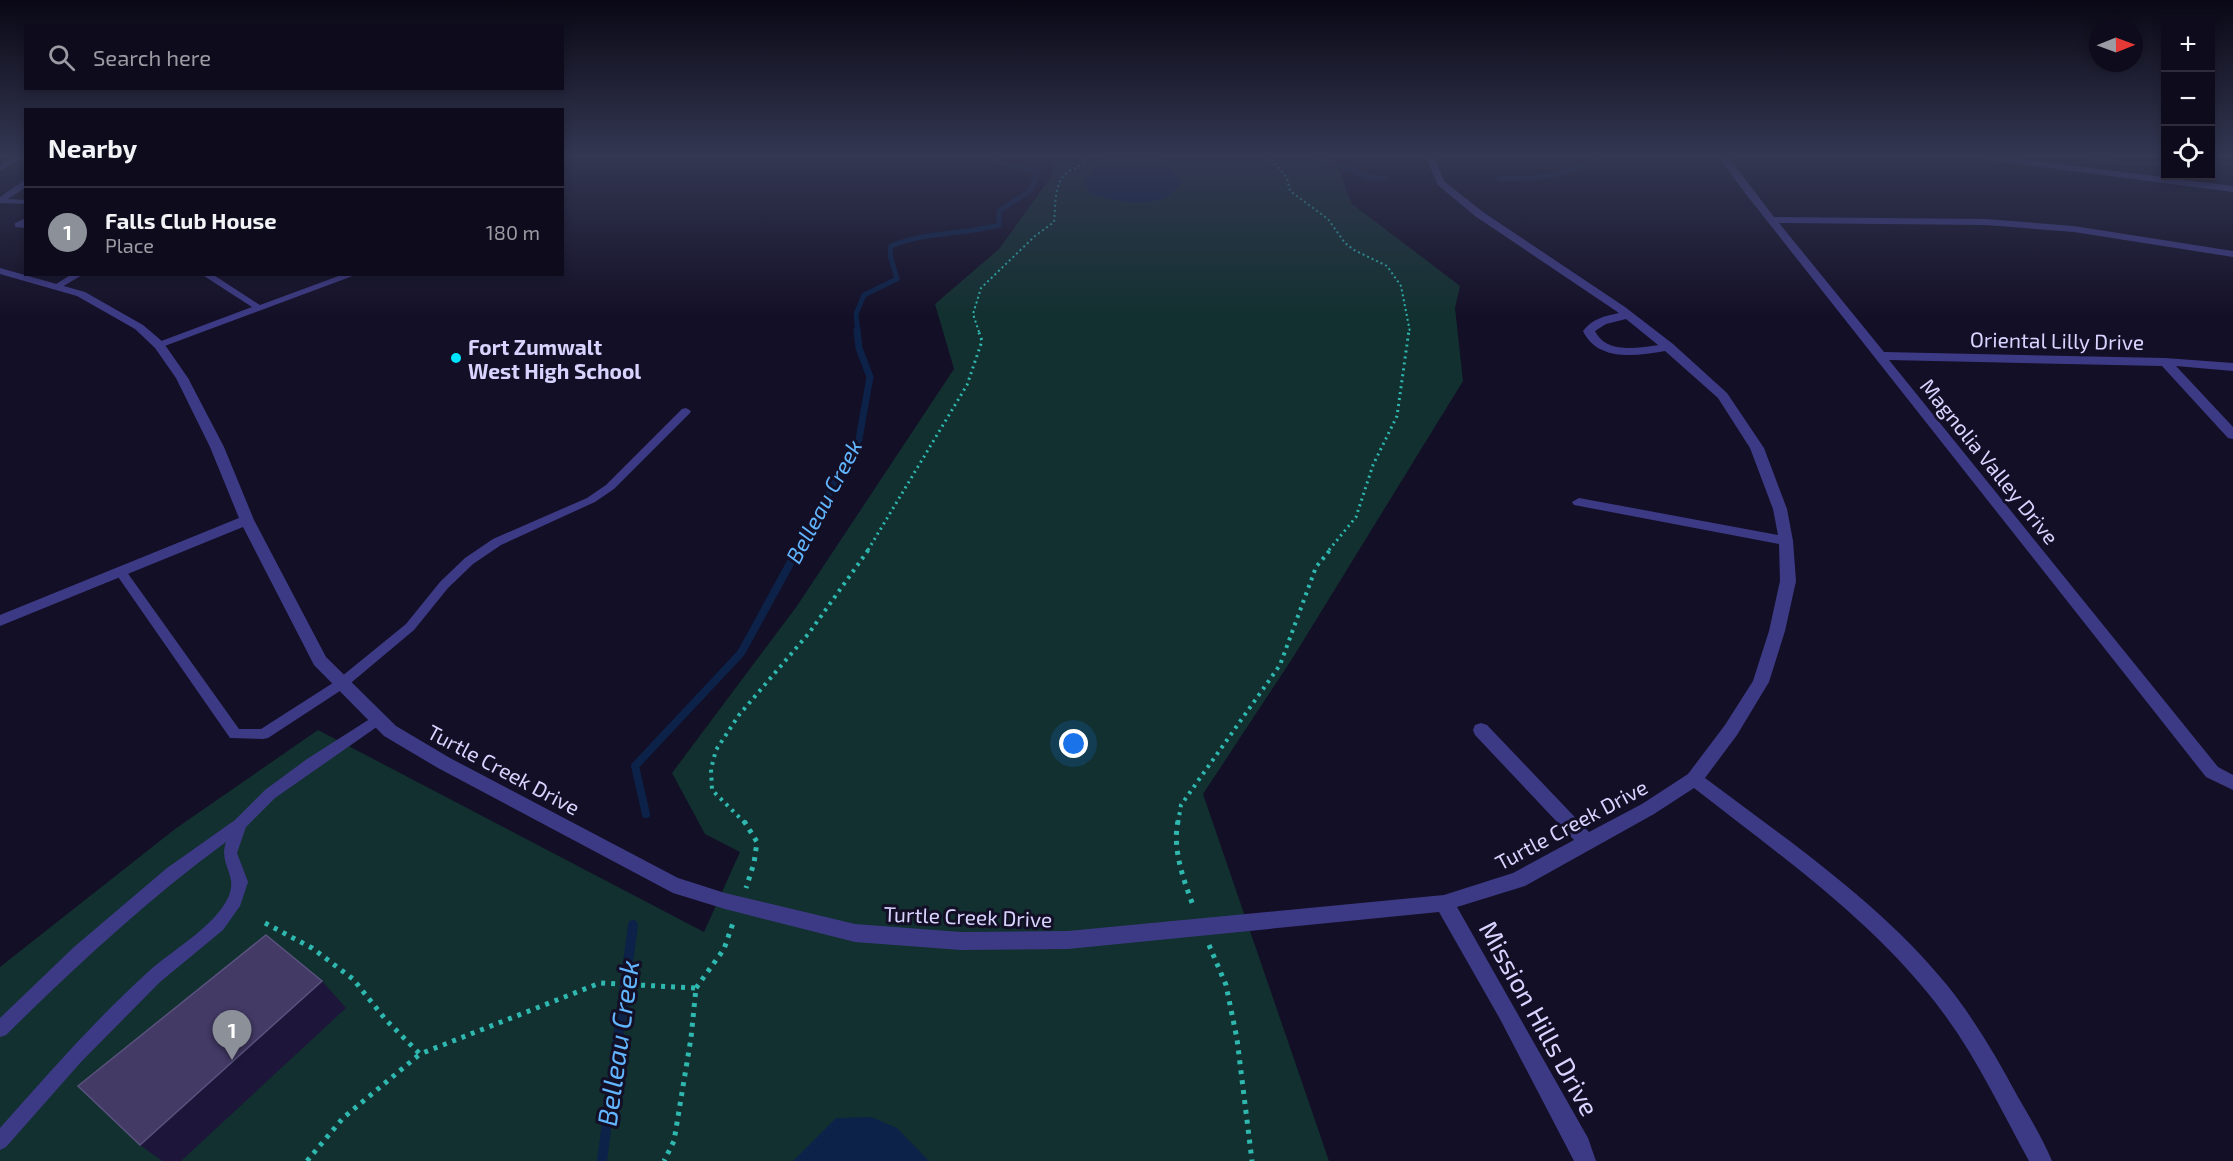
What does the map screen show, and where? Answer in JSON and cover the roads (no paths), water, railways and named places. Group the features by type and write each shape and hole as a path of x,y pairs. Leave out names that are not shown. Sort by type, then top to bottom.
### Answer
{"street":[{"name":"Turtle Creek Drive","path":"0,271 57,286 102,303 139,327 159,345 182,378 217,447 247,520 320,661 376,720 390,731 444,763 673,885 855,933 961,941 1068,940 1444,903 1518,880 1648,809 1694,779 1731,730 1761,682 1777,631 1788,581 1786,541 1780,509 1757,448 1723,396 1669,348 1628,315 1529,245 1474,210"},
{"name":"Magnolia Valley Drive","path":"1765,210 2212,772 2233,783"},
{"path":"1773,220 1986,222 2074,230 2233,254"},
{"path":"1628,315 1613,317 1592,326 1588,330 1591,339 1600,346 1614,350 1669,348"},
{"name":"Oriental Lilly Drive","path":"1880,356 2165,362 2233,367"},
{"path":"2165,362 2233,435"},
{"path":"1579,502 1786,541"},
{"path":"0,621 247,520"},
{"path":"1481,730 1587,842"},
{"path":"1694,779 1787,850 1881,928 1939,991 1987,1063 2041,1161"},
{"name":"Mission Hills Drive","path":"1444,903 1519,1032 1580,1146 1585,1161"}],"lane":[{"path":"57,286 76,276"},
{"path":"209,276 259,308"},
{"path":"159,345 348,276"},
{"path":"120,572 235,734 263,734 341,684 383,651 410,627 444,585 469,561 497,542 591,500 610,487 686,411"},
{"path":"0,1029 80,952 172,873 240,824 270,794 376,720"},
{"path":"0,1141 75,1056 154,977 218,925 235,901 240,882 230,853 240,824"}],"water":[{"path":"871,1117 897,1128 929,1161 793,1161 836,1118"}],"waterway":[{"name":"Belleau Creek","path":"858,332 856,314 864,295 897,279 890,255 891,246 931,235 999,225 1000,210"},
{"name":"Belleau Creek","path":"798,550 859,439 870,377 859,348 857,330"},
{"name":"Belleau Creek","path":"646,814 635,766 741,653 798,549"},
{"name":"Belleau Creek","path":"602,1161 633,925"}],"place":[{"name":"Fort Zumwalt West High School","path":"456,358"},
{"name":"Falls Club House","path":"232,1060"}]}
